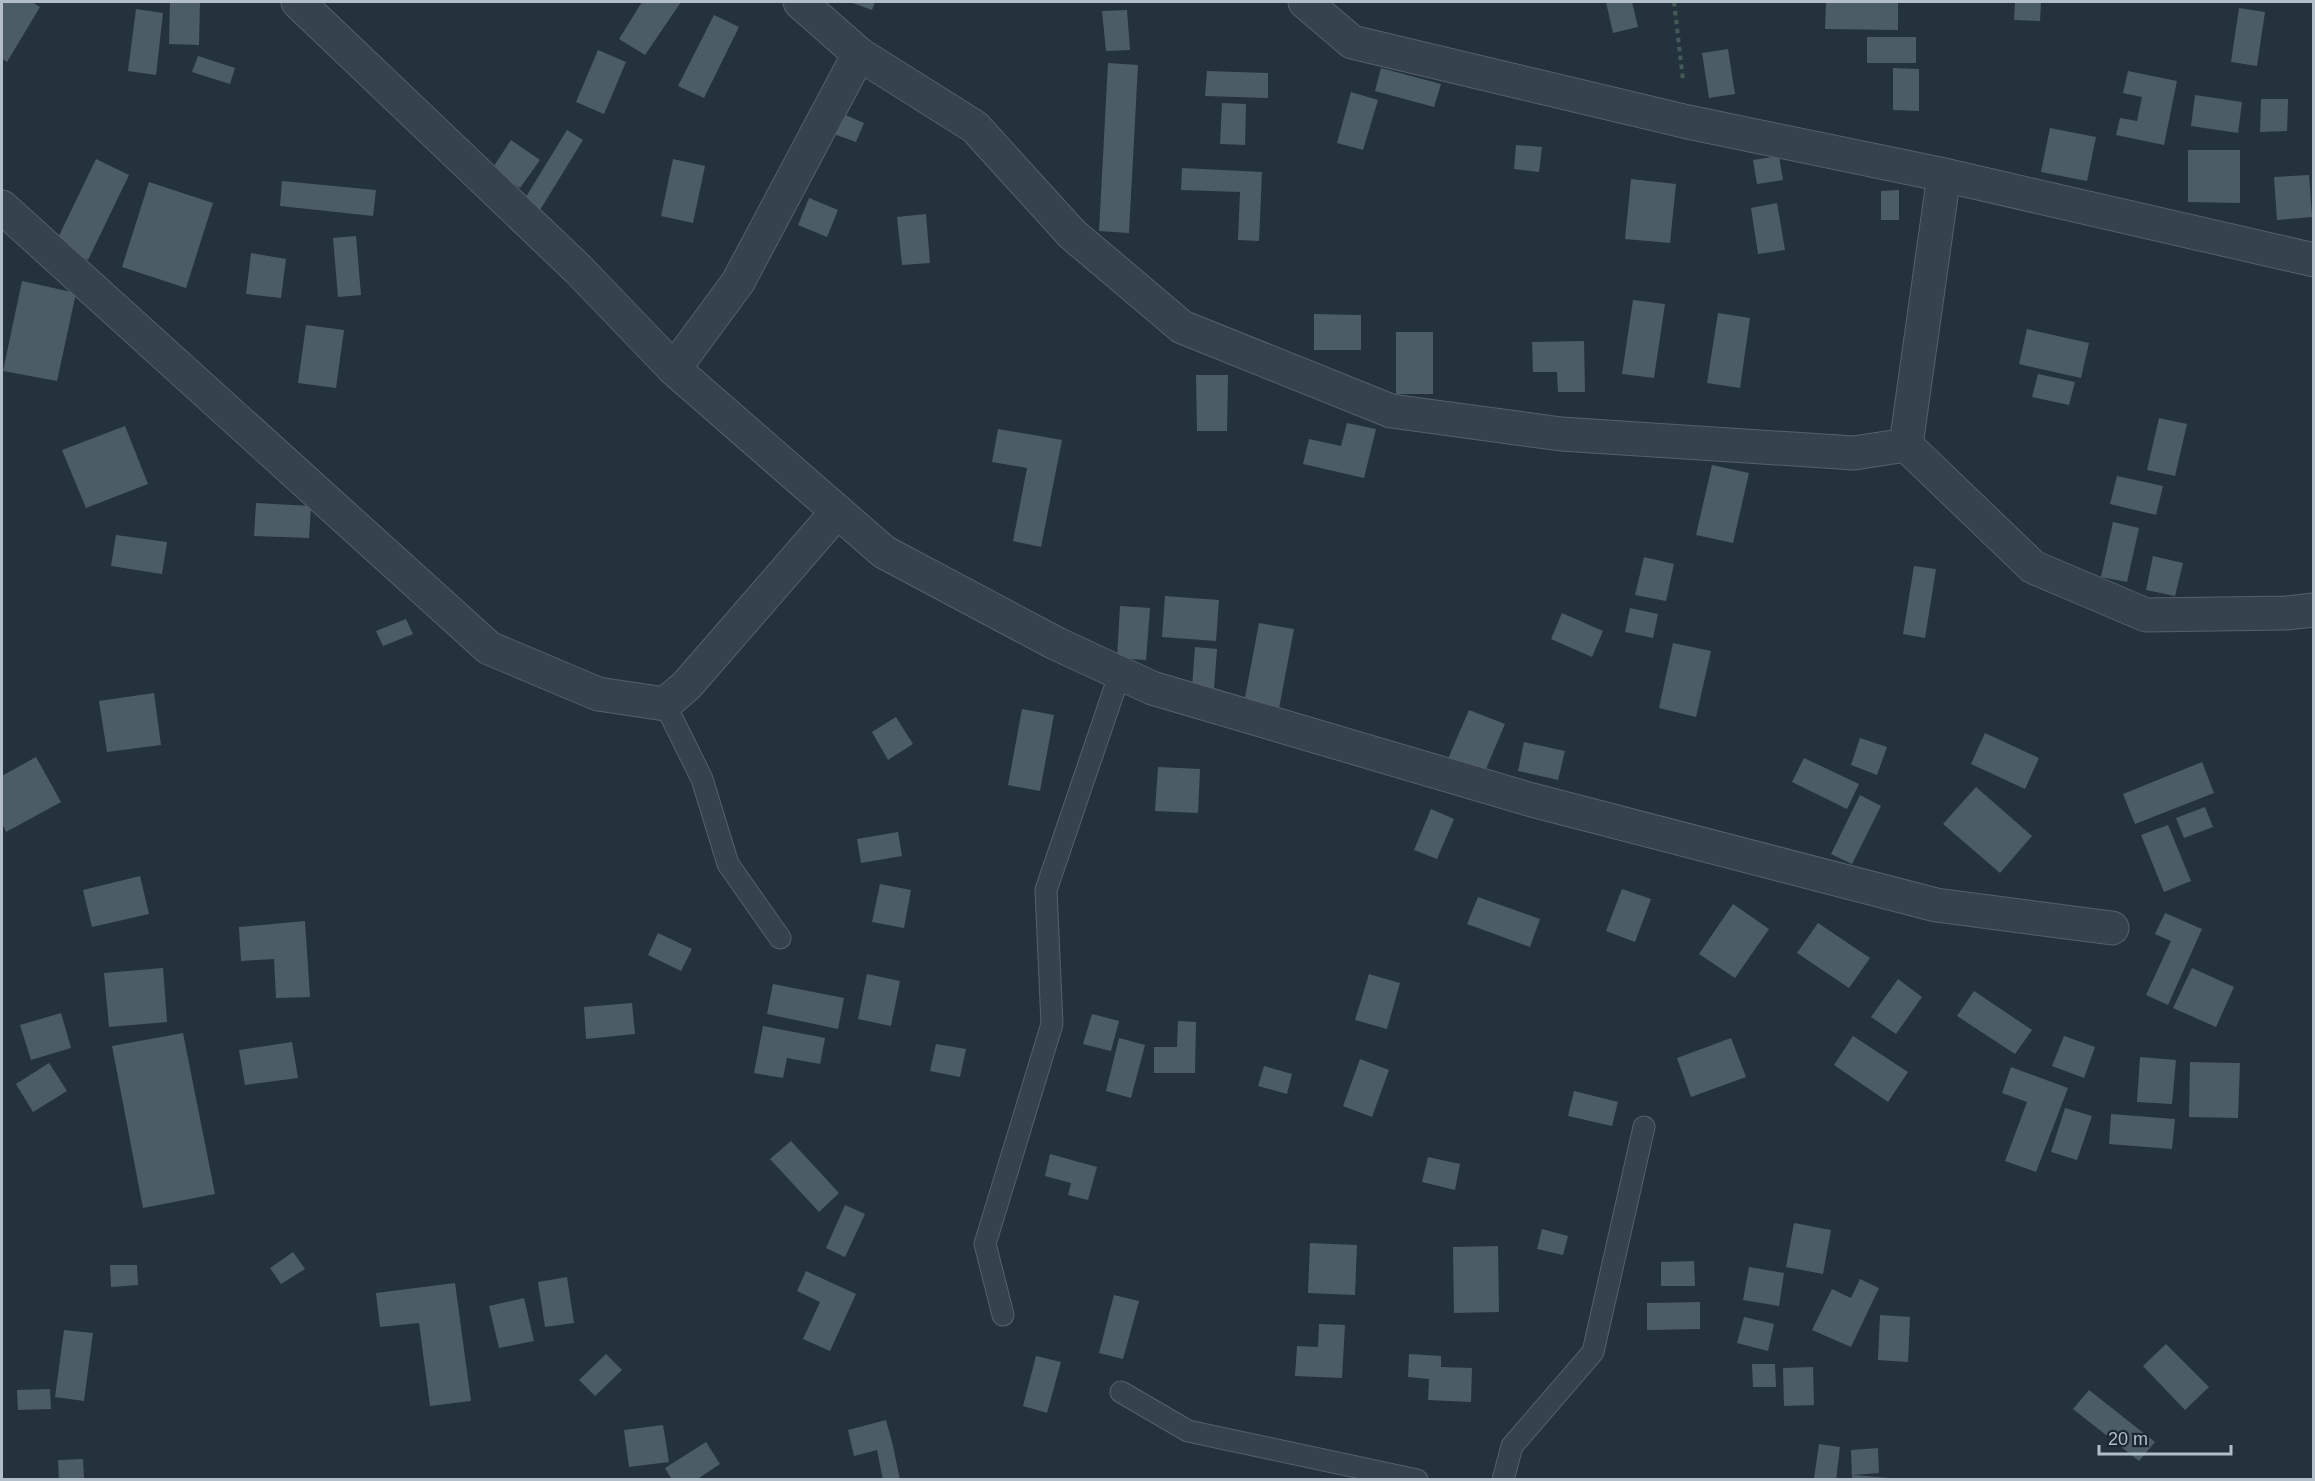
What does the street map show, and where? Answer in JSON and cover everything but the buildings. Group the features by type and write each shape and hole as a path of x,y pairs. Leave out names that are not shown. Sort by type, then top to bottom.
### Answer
{"street":[{"path":"298,2 578,269 674,369 884,552 1055,643 1152,688 1532,800 1924,902 2112,928"},
{"path":"800,2 859,54 975,126 1072,234 1182,327 1391,411 1561,434 1854,453 1906,445"},
{"path":"1305,2 1352,42 1688,122 1944,175 2313,260"},
{"path":"674,369 738,282 859,54"},
{"path":"1906,445 1944,175"},
{"path":"2,207 489,648 598,694 666,704 687,685 837,512"},
{"path":"1906,445 2033,567 2146,615 2286,613 2313,610"}],"lane":[{"path":"1003,1315 985,1244 1052,1024 1046,890 1120,673"},
{"path":"666,704 702,779 728,864 780,938"},
{"path":"1503,1479 1512,1446 1593,1352 1644,1126"},
{"path":"1121,1392 1188,1431 1417,1479"}],"path":[{"path":"1674,2 1688,122"}]}
